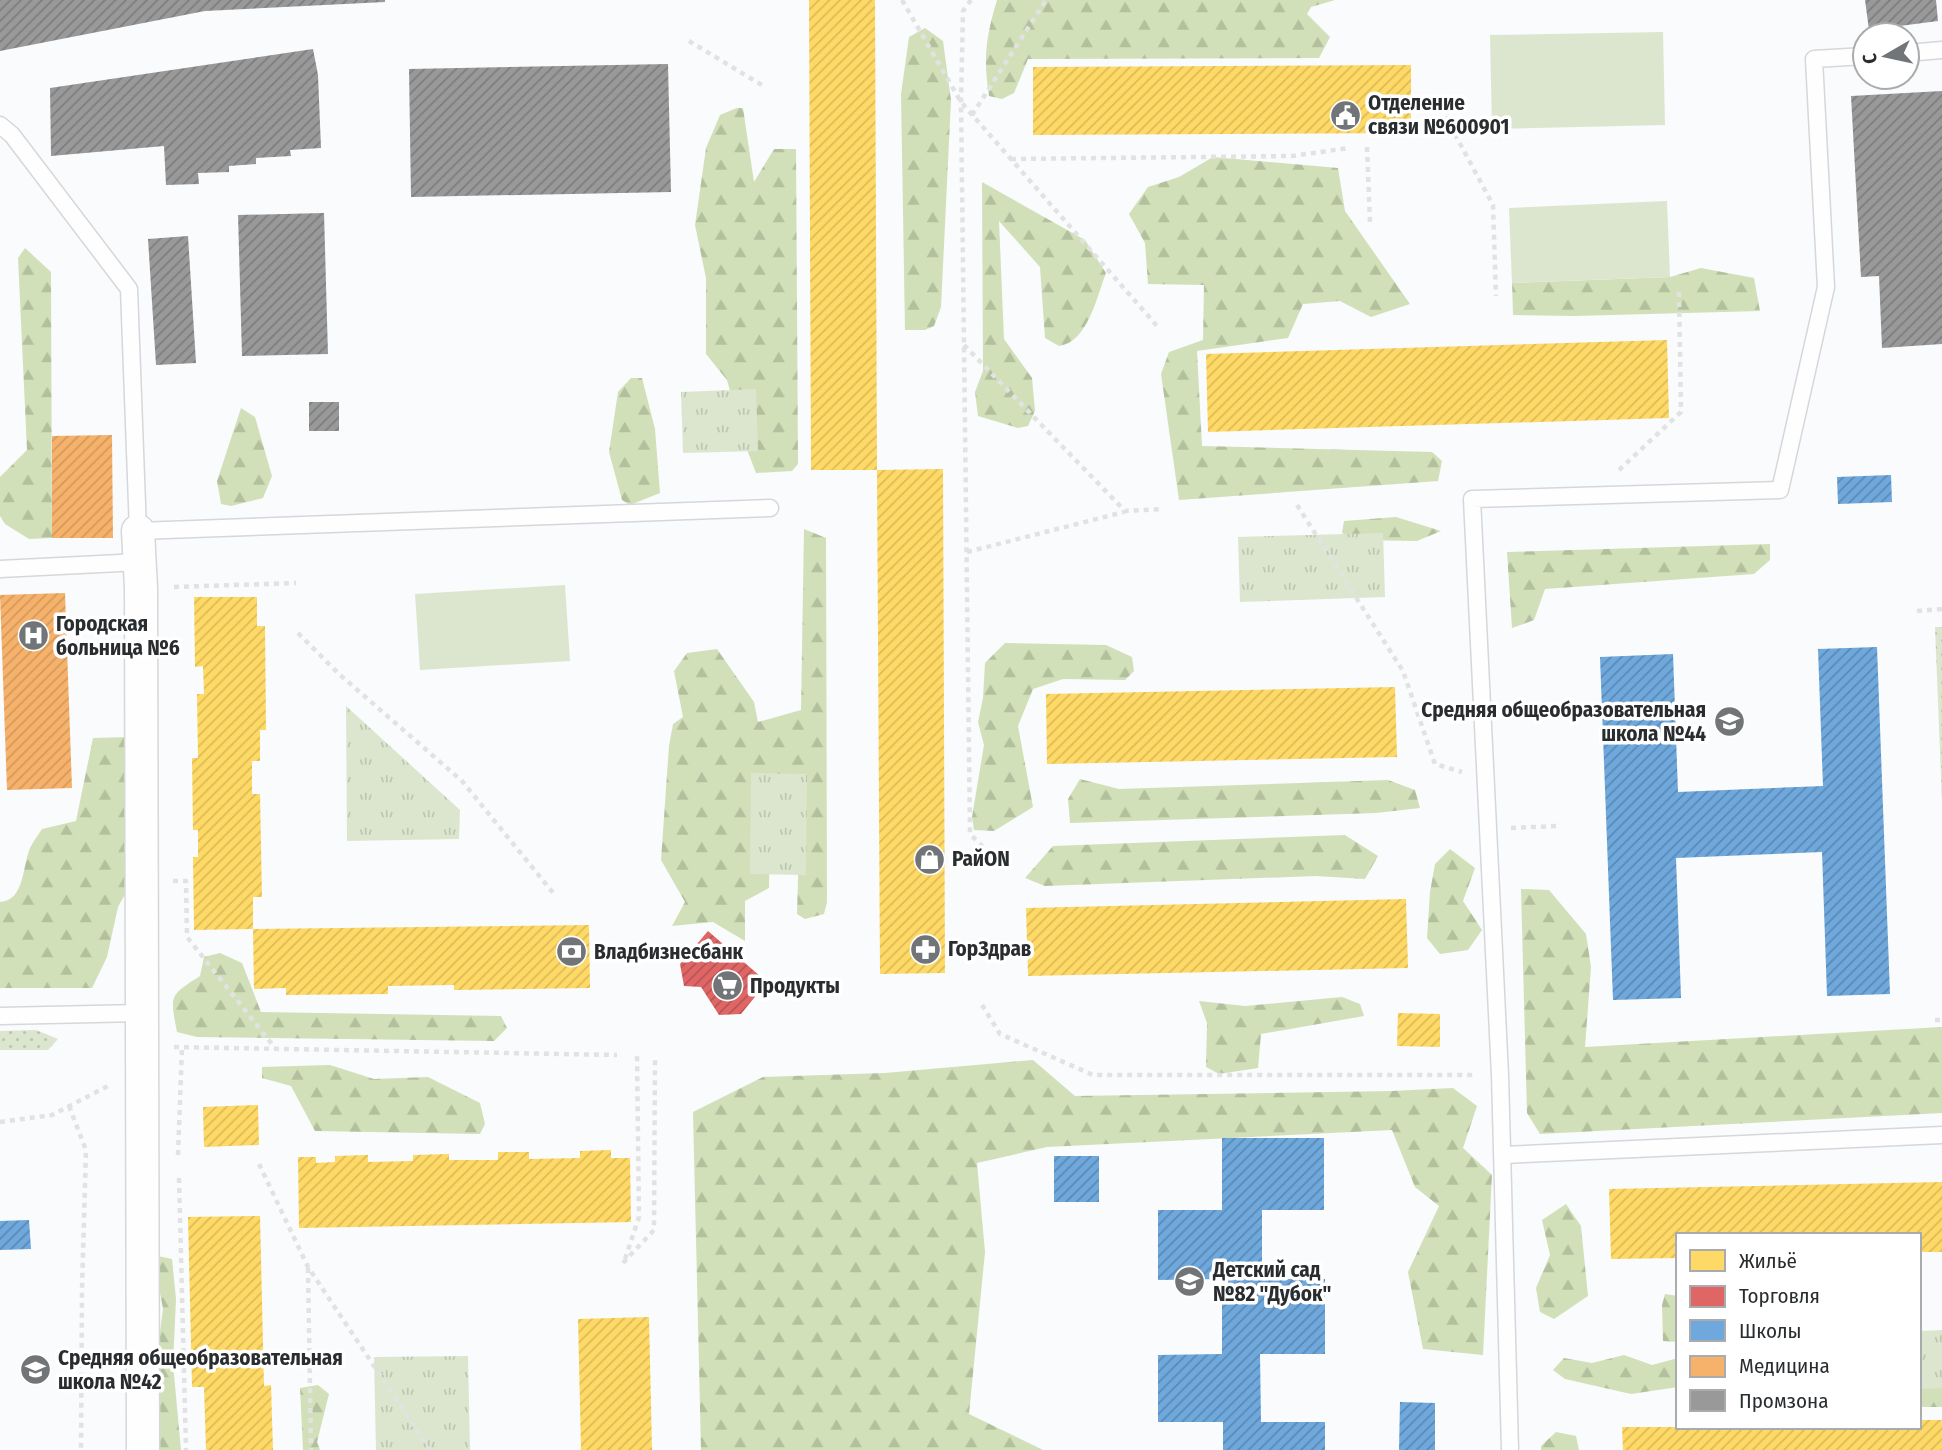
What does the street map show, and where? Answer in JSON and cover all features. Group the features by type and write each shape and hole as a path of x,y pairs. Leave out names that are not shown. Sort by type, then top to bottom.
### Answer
{"street":[{"path":"138,531 143,1450"}],"lane":[{"path":"1921,52 1942,50"},
{"path":"1510,1450 1500,1075 1472,499 1780,490 1826,287 1814,60 1851,57"},
{"path":"0,125 12,135 129,289 138,531 770,508"},
{"path":"0,569 140,575"},
{"path":"0,1016 141,1013"},
{"path":"1503,1155 1942,1135"}],"path":[{"path":"902,0 961,102 1157,327"},
{"path":"971,0 963,11 961,102 970,834 983,847"},
{"path":"972,115 1046,0"},
{"path":"689,41 765,88"},
{"path":"1436,99 1493,205 1496,296"},
{"path":"1367,147 1370,223"},
{"path":"1010,159 1292,156 1349,148"},
{"path":"1593,495 1681,412 1679,292"},
{"path":"964,345 1125,512"},
{"path":"1297,505 1403,671 1435,764 1486,778"},
{"path":"967,552 1125,512 1162,509"},
{"path":"140,575 296,583"},
{"path":"1916,611 1942,609"},
{"path":"298,633 339,674 462,781 554,894"},
{"path":"1489,828 1556,826"},
{"path":"187,937 276,1049"},
{"path":"982,1005 1000,1034 1093,1075 1500,1075"},
{"path":"1934,1020 1942,1020"},
{"path":"181,1047 178,1165 186,1450"},
{"path":"0,1122 52,1115 142,1058 181,1047 617,1055"},
{"path":"637,1056 639,1217 623,1263 654,1230 655,1056"},
{"path":"69,1106 86,1150 81,1450"},
{"path":"259,1164 308,1267 430,1450"},
{"path":"308,1267 311,1450"}],"green space":[{"path":"997,0 1335,0 1311,7 1307,14 1330,37 1319,58 1028,59 1014,93 1002,99 989,96 986,70 988,36"},
{"path":"925,28 943,41 951,100 941,307 934,326 925,330 905,330 901,94 909,37"},
{"path":"1663,32 1665,125 1492,129 1490,35"},
{"path":"743,108 754,182 774,149 796,149 798,464 792,471 756,473 727,380 706,354 706,278 695,225 706,148 720,115"},
{"path":"1213,157 1338,168 1345,211 1410,304 1371,317 1340,301 1303,304 1288,338 1197,351 1202,446 1432,452 1442,461 1438,481 1179,500 1161,374 1169,352 1203,340 1204,285 1148,284 1145,243 1129,214 1148,187 1179,177"},
{"path":"982,182 1085,240 1106,273 1084,327 1069,343 1059,346 1045,338 1040,267 999,221 1004,339 1032,378 1035,411 1028,426 1018,428 978,416 975,392 983,371"},
{"path":"1667,201 1670,277 1512,283 1509,208"},
{"path":"25,248 51,272 52,538 29,539 5,524 0,516 0,477 27,450 18,258"},
{"path":"1701,268 1754,278 1760,311 1513,315 1512,283 1670,277"},
{"path":"631,378 642,378 655,429 660,493 630,505 622,500 609,452 618,392"},
{"path":"756,389 758,451 683,453 681,392"},
{"path":"241,408 255,417 272,476 263,498 231,506 221,504 217,481"},
{"path":"1396,517 1441,531 1417,541 1356,540 1342,533 1344,521"},
{"path":"804,529 826,538 827,902 824,914 805,919 797,914 800,810 770,813 769,888 745,901 745,941 713,922 672,926 685,902 661,860 669,746 673,724 683,717 674,671 687,653 717,649 754,702 758,722 801,710"},
{"path":"1383,533 1385,597 1240,602 1238,537"},
{"path":"1770,544 1770,560 1754,574 1545,589 1534,620 1512,628 1507,552"},
{"path":"565,585 570,661 420,670 415,594"},
{"path":"1935,627 1942,627 1942,802"},
{"path":"1005,643 1106,645 1132,657 1134,671 1125,680 1063,679 1033,689 1018,726 1033,807 994,831 974,830 972,817 984,745 978,722 983,698 985,663"},
{"path":"346,706 460,810 459,839 347,841"},
{"path":"130,737 133,785 125,856 129,887 118,907 107,957 92,988 0,988 0,902 8,900 18,889 30,848 42,829 76,821 93,738"},
{"path":"751,773 807,774 806,875 750,874"},
{"path":"1080,779 1119,789 1388,780 1415,790 1420,808 1376,813 1070,823 1068,799"},
{"path":"1345,835 1378,856 1365,879 1316,876 1045,886 1025,878 1053,846"},
{"path":"1450,849 1475,868 1463,901 1482,930 1468,950 1440,954 1427,938 1430,892 1435,864"},
{"path":"1521,889 1549,890 1586,934 1591,967 1585,1047 1942,1027 1942,1113 1540,1134 1527,1113"},
{"path":"220,953 242,963 261,1012 501,1016 507,1028 494,1041 197,1037 177,1032 174,998 182,988 200,976 204,957"},
{"path":"1342,997 1360,1004 1364,1016 1261,1034 1258,1068 1219,1074 1206,1067 1207,1023 1199,1001 1245,1006"},
{"path":"36,1030 58,1039 48,1050 0,1050 0,1031"},
{"path":"1033,1060 1075,1096 1453,1088 1477,1106 1463,1148 1492,1175 1483,1355 1423,1349 1408,1272 1439,1206 1415,1187 1392,1130 1047,1147 977,1163 985,1252 969,1414 1043,1450 701,1450 693,1112 763,1077 885,1073"},
{"path":"330,1065 374,1079 428,1077 480,1103 485,1124 480,1134 315,1131 291,1086 262,1078 262,1067"},
{"path":"1566,1204 1581,1226 1588,1296 1554,1319 1540,1312 1536,1288 1550,1255 1542,1220"},
{"path":"153,1255 172,1259 176,1299 173,1364 181,1450 157,1450 156,1362 163,1309"},
{"path":"1665,1294 1676,1296 1676,1342 1663,1341 1662,1305"},
{"path":"1942,1330 1942,1388 1921,1389 1921,1331"},
{"path":"1624,1355 1652,1365 1676,1359 1676,1387 1631,1394 1565,1379 1553,1370 1564,1358 1592,1363"},
{"path":"468,1356 470,1450 376,1450 374,1357"},
{"path":"1942,1372 1942,1407 1921,1407 1921,1376"},
{"path":"318,1385 329,1394 317,1442 320,1450 303,1450 300,1388"},
{"path":"1556,1432 1576,1436 1579,1450 1541,1450 1541,1446"}],"building: Жильё":[{"path":"809,0 875,0 877,470 811,470"},
{"path":"1411,65 1411,133 1033,135 1033,67"},
{"path":"1667,340 1669,418 1208,432 1206,354"},
{"path":"943,469 945,973 880,974 877,470"},
{"path":"194,597 257,597 257,626 265,626 266,730 260,730 260,761 252,761 252,794 260,794 262,897 253,897 253,929 194,930 193,857 198,857 198,830 193,830 192,758 198,758 197,694 204,694 203,666 195,667"},
{"path":"1395,687 1397,757 1047,764 1046,694"},
{"path":"1406,899 1408,968 1028,976 1026,908"},
{"path":"589,925 590,988 454,990 454,985 388,986 388,994 286,995 286,988 254,989 253,929"},
{"path":"1398,1013 1440,1014 1440,1047 1397,1046"},
{"path":"258,1105 259,1145 204,1147 203,1107"},
{"path":"611,1150 611,1158 630,1158 631,1222 299,1228 298,1157 316,1157 316,1163 335,1162 335,1156 368,1155 368,1162 413,1161 413,1155 449,1154 449,1160 498,1160 498,1152 529,1152 529,1159 580,1158 580,1151"},
{"path":"1942,1182 1942,1252 1921,1252 1921,1233 1676,1233 1676,1258 1611,1259 1609,1189"},
{"path":"260,1216 264,1386 271,1385 273,1450 206,1450 204,1387 192,1387 188,1217"},
{"path":"649,1317 652,1450 581,1450 578,1319"},
{"path":"1921,1420 1942,1420 1942,1450 1623,1450 1622,1427 1921,1429"}],"building: Торговля":[{"path":"708,931 767,982 741,1014 719,1015 701,987 684,986 680,964"}],"building: Школы":[{"path":"1891,475 1892,502 1838,504 1837,477"},
{"path":"1877,647 1890,994 1827,996 1822,852 1676,858 1681,998 1613,1000 1600,657 1673,654 1678,792 1823,786 1818,649"},
{"path":"1222,1138 1324,1138 1324,1210 1262,1210 1262,1279 1325,1279 1325,1354 1260,1354 1261,1422 1325,1422 1325,1450 1223,1450 1223,1422 1158,1422 1158,1355 1222,1354 1222,1279 1158,1280 1158,1210 1222,1210"},
{"path":"1054,1156 1099,1156 1099,1202 1054,1202"},
{"path":"29,1220 31,1249 0,1250 0,1221"},
{"path":"1400,1402 1435,1403 1435,1450 1399,1450"}],"building: Медицина":[{"path":"112,435 113,538 52,538 52,436"},
{"path":"65,593 72,788 7,790 0,595"}],"building: Промзона":[{"path":"0,0 385,2 205,11 0,51"},
{"path":"1865,0 1936,0 1938,21 1921,23 1921,21 1868,21"},
{"path":"313,49 318,75 321,148 290,150 291,156 256,158 256,164 229,166 229,172 198,173 199,184 166,185 164,146 51,156 50,88"},
{"path":"668,64 671,192 411,197 409,69"},
{"path":"1942,91 1942,344 1882,348 1879,276 1861,277 1851,96"},
{"path":"324,213 328,354 242,356 238,215"},
{"path":"188,236 196,363 156,365 148,239"},
{"path":"309,402 339,402 339,431 309,431"}],"place":[{"name":"Отделение связи №600901","path":"1345,115"},
{"name":"Городская больница №6","path":"33,636"},
{"name":"Средняя общеобразовательная школа №44","path":"1729,722"},
{"name":"РайON","path":"929,859"},
{"name":"ГорЗдрав","path":"925,949"},
{"name":"Владбизнесбанк","path":"571,952"},
{"name":"Продукты","path":"727,986"},
{"name":"Детский сад №82 \"Дубок\"","path":"1190,1282"},
{"name":"Средняя общеобразовательная школа №42","path":"35,1370"}]}
